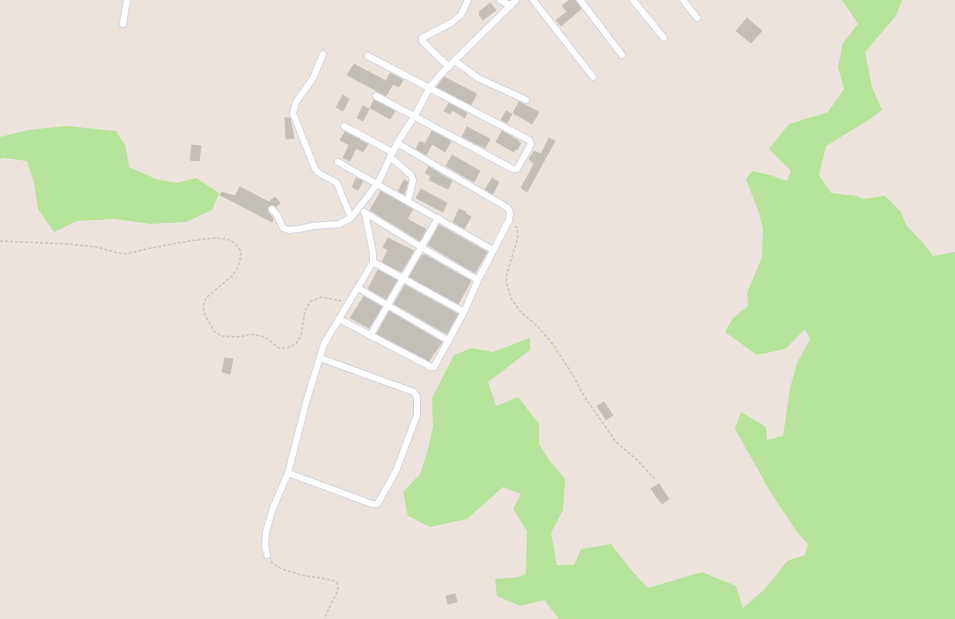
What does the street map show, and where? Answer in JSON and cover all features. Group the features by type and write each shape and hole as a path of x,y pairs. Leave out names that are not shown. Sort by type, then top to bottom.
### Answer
{"street":[{"path":"123,24 126,0"},
{"path":"449,66 422,41 422,38 451,24 461,15 468,0"},
{"path":"500,0 511,6"},
{"path":"272,209 277,215 283,228 289,230 339,224 351,218 378,184 391,154 414,117 430,87 449,66 516,0"},
{"path":"533,0 593,77"},
{"path":"580,0 622,55"},
{"path":"633,0 664,38"},
{"path":"683,0 697,18"},
{"path":"323,54 313,78 296,102 293,113 315,169 319,173 337,183 351,218"},
{"path":"368,56 529,140 531,144 517,169 513,169 376,96"},
{"path":"455,61 478,78 526,100"},
{"path":"344,126 391,154 411,175 413,180 408,201"},
{"path":"339,319 431,367 434,367 464,312 478,280 509,220 510,213 508,208 397,143"},
{"path":"338,162 493,250"},
{"path":"359,209 478,280"},
{"path":"267,555 265,545 266,532 273,508 288,474 307,399 324,344 373,262 373,253 365,213"},
{"path":"370,336 438,218"},
{"path":"373,262 464,312"},
{"path":"358,288 449,341"},
{"path":"288,474 372,504 376,504 396,471 417,415 417,397 414,392 320,358"}],"path":[{"path":"509,220 517,228 518,237 506,273 506,282 512,300 552,343 588,402 616,442 636,459 655,479"},
{"path":"0,241 69,244 127,254 189,241 214,238 227,239 235,243 240,250 241,256 238,267 232,276 206,298 203,306 205,315 214,331 221,336 240,337 251,334 265,337 279,348 287,348 296,344 301,334 305,311 311,301 322,297 348,304"},
{"path":"267,555 273,564 282,569 301,575 332,580 337,583 338,590 324,619"}],"green space":[{"path":"842,0 902,0 896,16 865,52 872,87 882,110 826,146 819,175 831,193 857,196 863,199 885,196 901,212 906,225 933,256 955,252 955,619 559,619 544,600 520,606 497,596 495,579 517,577 526,574 527,531 513,509 521,494 503,487 467,519 430,527 408,516 403,492 420,474 433,427 432,398 454,355 472,348 493,352 530,338 530,350 488,382 496,406 518,397 539,424 539,444 549,460 565,479 563,510 551,533 557,565 574,565 581,549 611,544 632,571 648,588 702,572 736,586 743,608 765,589 787,561 805,555 808,544 797,532 771,493 735,429 741,412 766,427 767,440 783,436 790,388 797,363 810,339 805,329 785,349 757,355 725,332 733,318 748,306 747,293 762,257 763,229 759,213 746,179 752,171 787,181 791,171 769,149 789,124 828,112 844,89 838,67 843,43 858,24"},
{"path":"67,126 116,131 126,147 129,167 156,179 177,183 196,178 219,193 212,210 186,222 151,224 114,219 77,221 54,232 38,209 34,183 27,161 4,158 0,159 0,137 28,130"}],"building":[{"path":"569,0 576,0 581,9 561,26 556,20 567,12 562,6"},
{"path":"490,3 496,10 483,20 479,15 479,12"},
{"path":"747,18 762,31 751,43 736,31"},
{"path":"354,64 386,81 390,73 403,80 399,87 393,84 386,96 347,75"},
{"path":"444,77 477,94 471,105 437,87"},
{"path":"343,95 349,99 343,111 336,107"},
{"path":"374,100 395,111 390,119 370,108"},
{"path":"519,102 539,112 532,124 513,113"},
{"path":"449,103 467,113 465,118 452,110 450,114 444,111"},
{"path":"363,106 369,109 363,121 357,118"},
{"path":"506,111 512,114 507,123 501,120"},
{"path":"285,118 290,118 294,138 286,139"},
{"path":"467,127 490,139 485,148 462,137"},
{"path":"432,131 451,141 445,152 432,144 426,155 416,149 420,141 425,144"},
{"path":"502,131 521,143 517,150 515,149 514,152 496,142"},
{"path":"345,132 368,144 363,152 356,148 350,161 343,158 349,145 340,140"},
{"path":"549,138 555,141 527,192 521,188 534,164 529,159 534,151 541,154"},
{"path":"192,145 201,146 199,161 190,160"},
{"path":"452,155 480,171 474,182 446,166"},
{"path":"429,167 452,181 448,189 429,180 431,176 425,173"},
{"path":"356,178 363,181 358,190 352,187"},
{"path":"492,178 499,182 493,194 485,190"},
{"path":"404,180 408,182 404,194 398,191"},
{"path":"240,187 269,202 275,197 280,203 276,207 272,205 268,207 268,212 273,218 272,222 220,195 222,192 235,196"},
{"path":"421,189 447,203 443,212 416,198"},
{"path":"381,191 413,209 407,219 426,229 420,241 370,210"},
{"path":"459,209 466,212 465,213 471,217 464,229 453,222"},
{"path":"439,225 487,252 475,273 428,245"},
{"path":"388,238 414,251 401,272 382,262 388,250 383,247"},
{"path":"422,255 425,255 471,281 458,304 409,277"},
{"path":"378,270 397,280 386,299 368,289"},
{"path":"405,285 458,314 447,334 394,304"},
{"path":"364,296 382,307 369,328 350,318"},
{"path":"389,311 442,342 429,361 377,334"},
{"path":"225,358 233,359 230,374 222,372"},
{"path":"604,402 613,415 606,420 597,406"},
{"path":"659,484 669,499 662,504 651,489"},
{"path":"455,594 457,602 448,604 446,596"}]}
